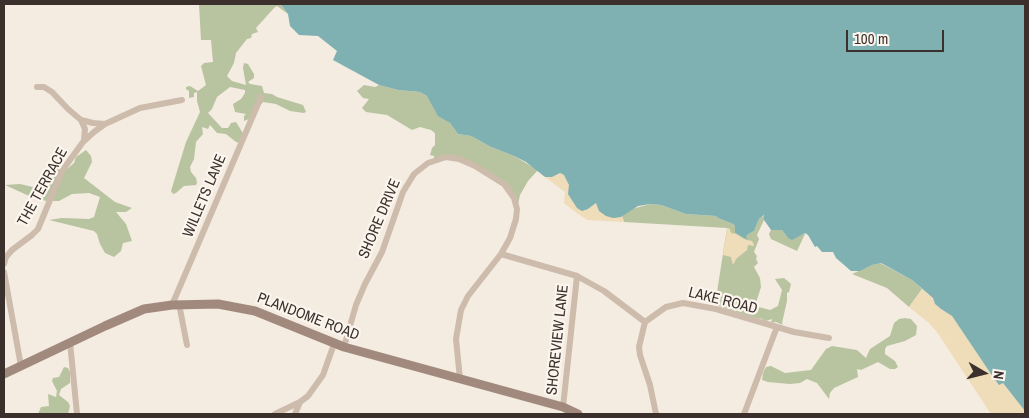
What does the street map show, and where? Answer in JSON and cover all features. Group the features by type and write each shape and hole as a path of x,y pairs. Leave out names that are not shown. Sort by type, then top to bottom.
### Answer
{"main road":[{"name":"PLANDOME ROAD","path":"4,374 137,312 175,304 218,304 244,308 267,315 339,346 563,407 578,414"}],"street":[{"path":"37,87 44,87 52,92 81,120 105,124"},
{"name":"WILLETS LANE","path":"175,304 260,97"},
{"name":"THE TERRACE","path":"4,264 6,257 12,250 38,229 62,171 83,142 105,124 140,108 182,100"},
{"name":"THE TERRACE","path":"81,120 85,129 83,142"},
{"name":"SHORE DRIVE","path":"300,402 312,391 339,346 365,284 382,252 403,192 414,174 428,163 446,157 459,159 504,184 516,203 516,218 510,238 501,254 468,296 461,310 456,339 460,380"},
{"path":"501,254 577,276 604,292 645,322 640,337 640,355 650,385 656,414"},
{"path":"4,272 21,366"},
{"name":"SHOREVIEW LANE","path":"563,407 577,276"},
{"name":"LAKE ROAD","path":"645,322 666,307 683,303 716,309 777,328 829,338"},
{"path":"175,304 187,345"},
{"path":"744,414 777,328"},
{"path":"70,342 77,414"},
{"path":"280,413 300,402"},
{"path":"295,414 300,402"}],"green space":[{"path":"199,4 281,4 284,6 288,14 277,6 274,8 256,28 258,32 252,34 251,38 247,39 236,53 234,63 227,76 232,81 246,85 243,68 244,63 248,64 254,74 254,78 248,82 250,84 262,86 264,93 303,105 306,112 290,111 276,104 263,102 249,119 244,121 246,114 235,112 233,104 241,99 245,90 230,87 217,97 212,109 208,113 222,128 228,128 231,123 236,122 244,135 241,143 236,142 226,134 217,133 210,125 208,129 202,127 203,134 196,142 194,159 190,167 197,183 196,185 184,186 173,194 171,191 186,142 200,112 197,92 194,93 194,97 189,98 189,91 186,87 190,86 198,91 206,85 201,66 204,63 213,62 211,40 201,40"},
{"path":"364,85 375,87 379,85 398,90 420,92 427,96 436,112 450,123 458,134 471,136 491,147 514,156 538,170 528,181 520,195 517,209 510,191 459,159 434,160 434,156 430,155 435,145 435,133 431,130 420,127 412,130 387,115 366,112 362,108 369,99 363,98 357,91"},
{"path":"86,150 91,156 92,162 84,178 115,202 132,208 126,212 116,212 126,224 132,241 123,243 121,251 114,257 105,253 94,231 49,220 62,218 89,219 94,217 100,197 89,193 72,194 59,201 46,201 5,185 20,184 37,188 43,187 50,172 57,169 67,169 74,163 76,157"},
{"path":"650,204 661,205 686,214 716,216 733,224 735,226 735,233 747,239 745,237 754,231 759,219 765,215 757,235 759,239 754,252 758,263 754,267 760,278 761,287 755,306 770,310 778,306 782,290 775,279 784,278 791,284 787,293 783,325 776,322 771,323 772,319 766,321 715,305 727,228 624,222 622,216 632,209"},
{"path":"771,230 782,230 788,238 805,234 797,251 771,239 769,234"},
{"path":"880,263 912,280 922,289 909,307 887,288 852,274"},
{"path":"899,319 911,319 917,326 916,335 905,341 887,346 885,349 885,354 895,361 898,367 890,369 878,362 861,370 857,369 858,377 834,388 830,393 829,399 817,383 807,379 800,383 790,384 762,380 766,367 771,366 785,373 811,370 826,349 832,346 857,350 866,358 870,349 890,336 894,323"},
{"path":"64,367 68,368 70,372 70,383 61,389 59,395 70,406 68,414 38,414 41,407 49,406 48,394 56,397 57,391 52,381 53,378 59,377"}],"sand":[{"path":"560,173 564,175 569,185 569,190 588,209 596,203 620,217 622,216 624,222 587,220 574,211 564,203 565,192 545,177 552,177"},
{"path":"727,228 733,234 735,233 744,239 752,241 754,245 748,245 747,250 736,259 733,265 731,257 723,255"},
{"path":"922,289 933,298 935,304 952,316 991,374 1003,383 1025,411 1025,414 991,414 937,332 909,307"}],"water":[{"path":"281,4 1025,4 1025,411 1003,383 999,385 952,316 935,304 933,298 912,280 881,263 860,271 851,271 836,258 833,252 822,252 817,246 815,247 805,233 792,240 782,230 771,230 764,220 764,215 759,219 754,231 747,235 748,240 735,233 735,226 733,224 716,216 686,214 661,205 638,206 621,217 613,218 599,211 596,203 582,211 577,208 568,194 569,185 564,175 560,173 552,177 545,177 526,162 514,156 491,147 471,136 458,134 450,123 438,116 427,96 420,92 398,90 379,85 333,60 337,51 318,36 299,35 290,26 288,14"}]}
